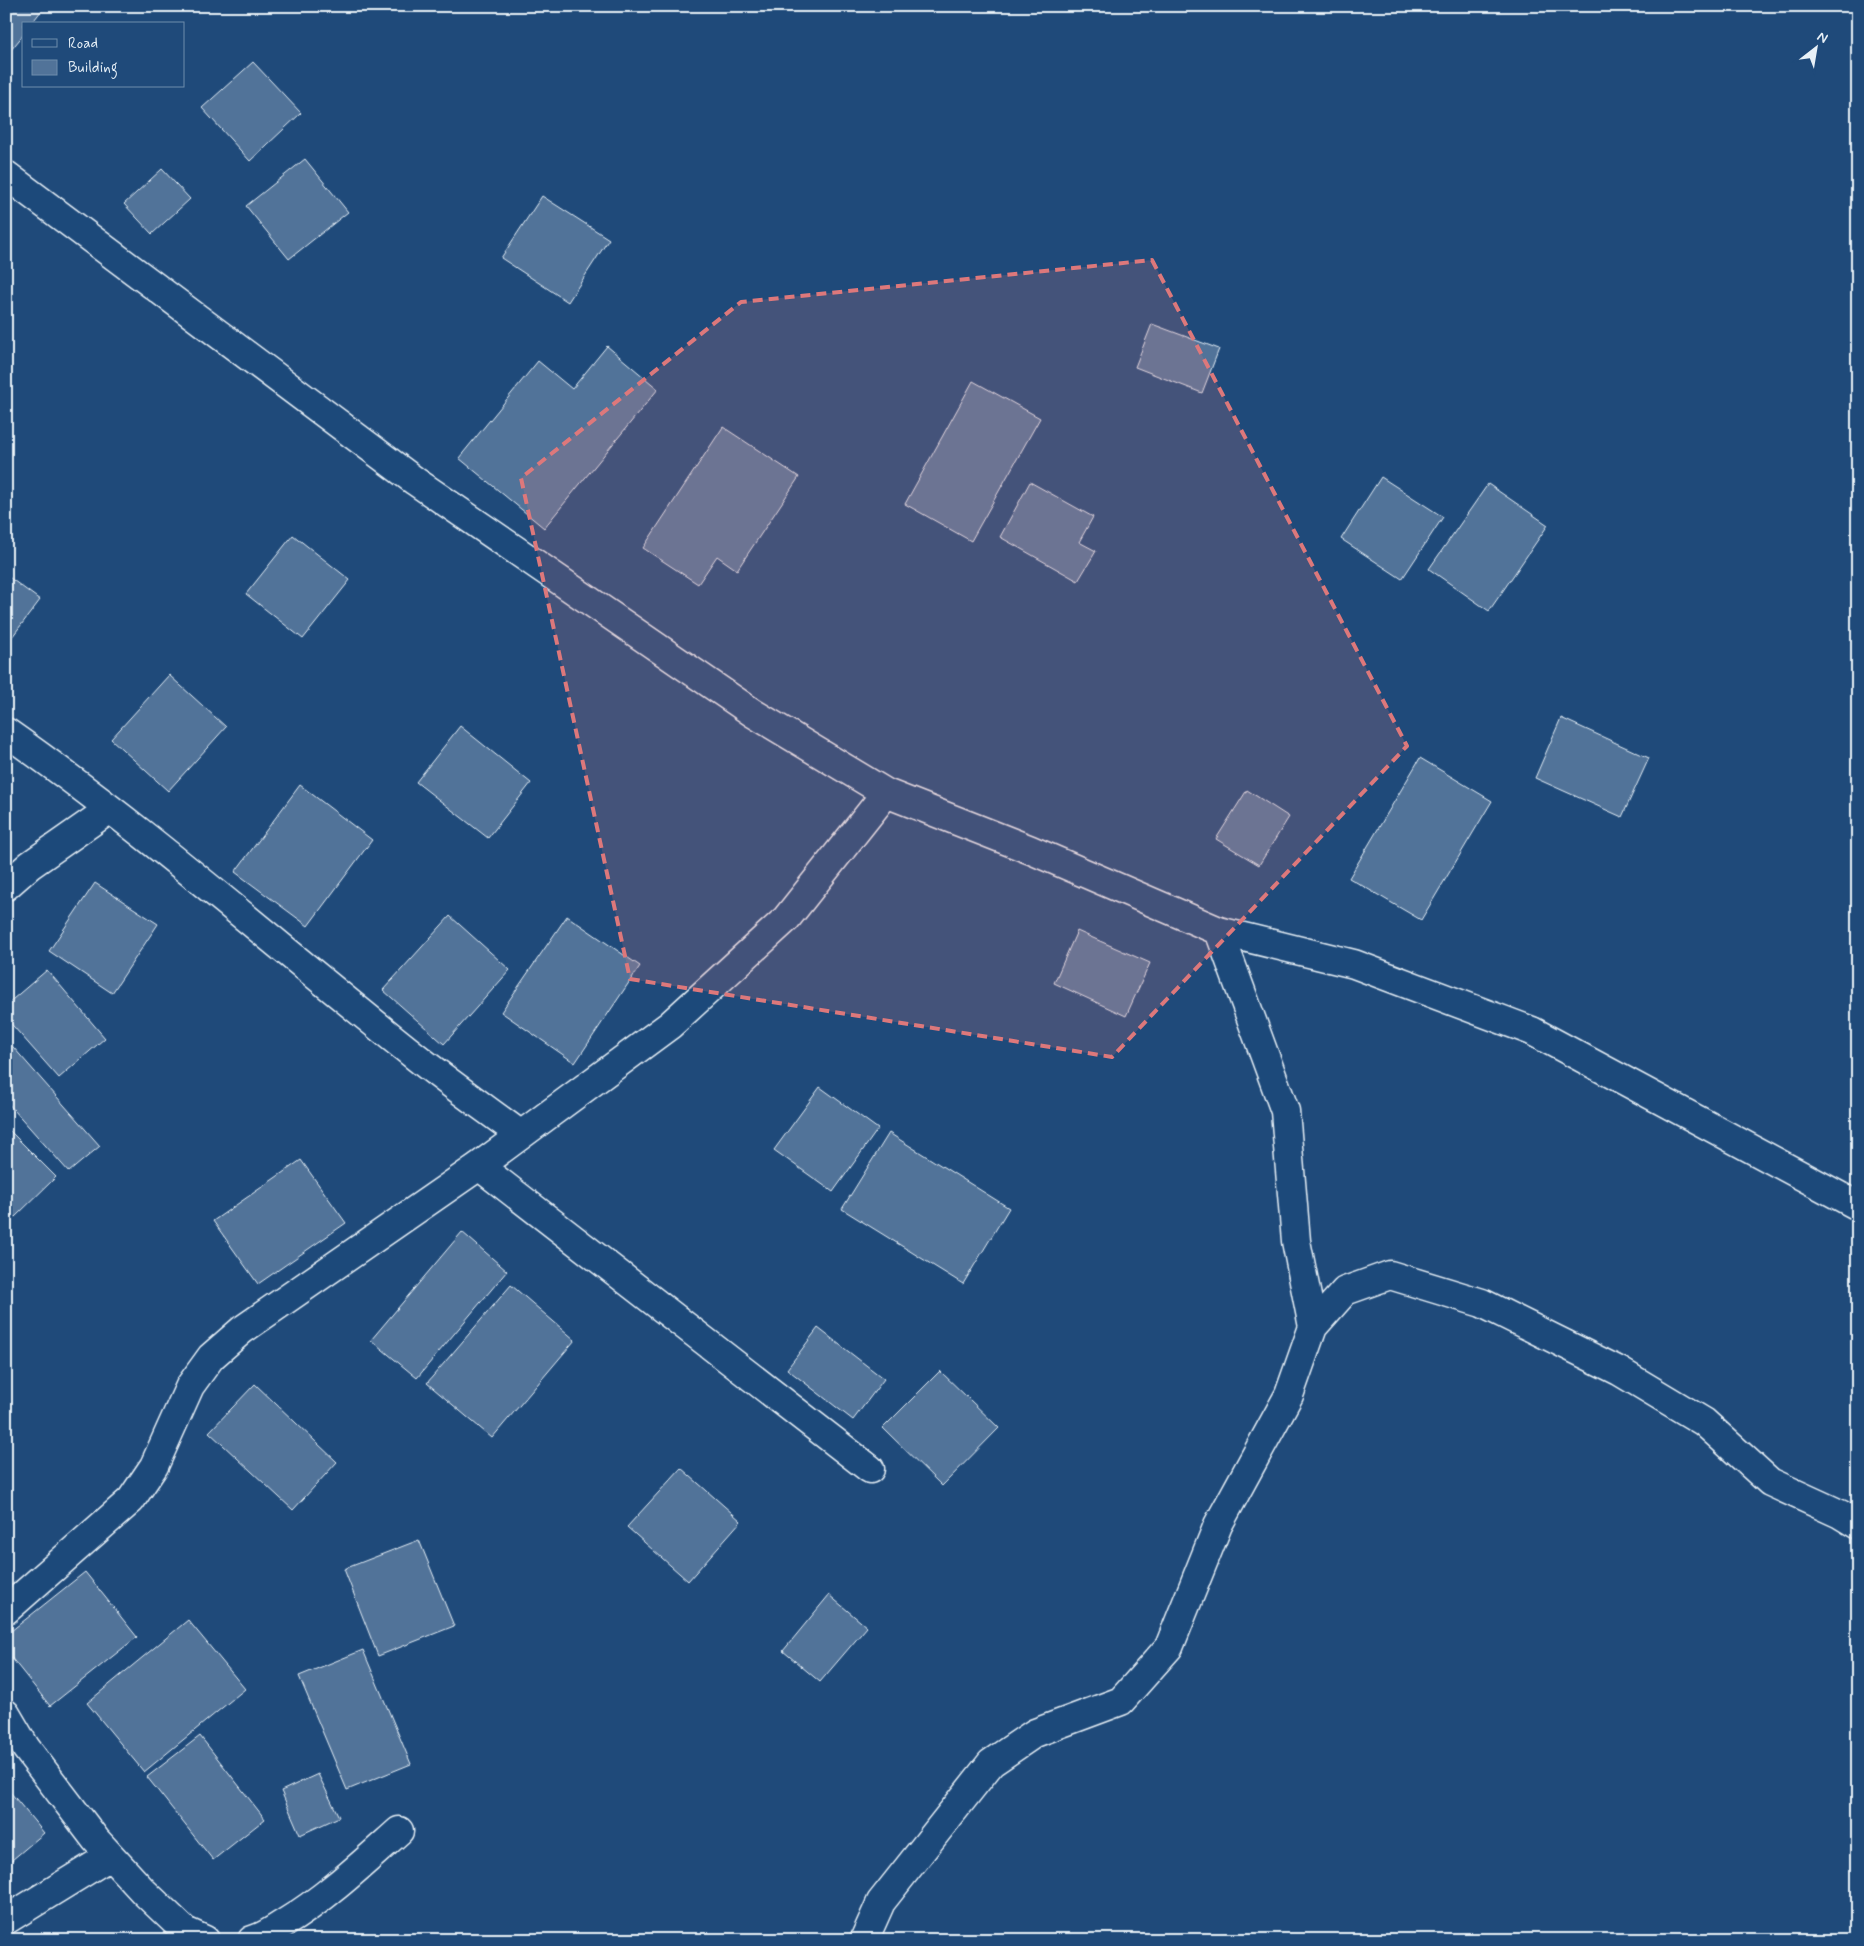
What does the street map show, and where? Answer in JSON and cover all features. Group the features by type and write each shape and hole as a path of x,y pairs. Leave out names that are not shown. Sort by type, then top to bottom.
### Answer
{"street":[{"path":"6,175 415,481 753,713 886,793 1031,850 1219,931 1354,964 1532,1032 1858,1206"},
{"path":"6,732 62,771 416,1057 521,1135"},
{"path":"6,1610 131,1500 154,1466 190,1386 210,1357 242,1330 479,1166 670,1025 786,919 886,793"},
{"path":"6,886 30,865 110,809"},
{"path":"1219,931 1285,1111 1296,1241 1313,1327"},
{"path":"479,1166 870,1469"},
{"path":"864,1940 881,1902 991,1763 1035,1732 1121,1701 1169,1646 1218,1525 1289,1395 1313,1327 1345,1291 1390,1275 1482,1303 1619,1371 1704,1422 1770,1482 1840,1514 1858,1525"},
{"path":"6,1714 26,1748 110,1856 185,1931 205,1940"},
{"path":"252,1940 261,1938 302,1912 336,1886 399,1831"},
{"path":"6,1920 110,1856"}],"highlighted area":[{"path":"1152,260 1407,746 1112,1057 630,979 521,478 741,302"}],"building":[{"path":"6,6 45,6 33,22 22,22 22,36 6,56"},
{"path":"253,62 301,113 250,161 202,108"},
{"path":"305,159 348,212 289,259 246,206"},
{"path":"162,169 190,199 152,234 124,204"},
{"path":"542,196 609,239 568,302 501,258"},
{"path":"1152,324 1219,349 1202,393 1135,367"},
{"path":"607,346 658,389 544,528 459,458 538,361 572,389"},
{"path":"973,381 1040,418 971,541 905,504"},
{"path":"723,427 799,477 737,570 717,556 698,584 643,548"},
{"path":"1381,477 1443,517 1402,579 1341,539"},
{"path":"1030,482 1093,517 1079,542 1096,551 1078,581 1000,537"},
{"path":"1488,484 1548,525 1489,611 1429,569"},
{"path":"293,535 350,580 303,639 246,594"},
{"path":"6,575 40,600 6,645"},
{"path":"169,675 226,727 168,791 111,739"},
{"path":"1561,718 1649,758 1622,817 1535,778"},
{"path":"460,726 531,783 488,838 416,782"},
{"path":"1420,758 1492,801 1421,920 1349,878"},
{"path":"300,785 372,840 308,926 235,872"},
{"path":"1247,790 1289,817 1259,865 1216,839"},
{"path":"95,883 158,924 112,993 49,951"},
{"path":"450,916 510,970 444,1044 383,990"},
{"path":"567,916 640,966 575,1063 501,1012"},
{"path":"1077,931 1150,963 1126,1016 1054,983"},
{"path":"47,970 105,1038 59,1078 6,1018 6,1005"},
{"path":"6,1039 100,1146 69,1172 6,1101"},
{"path":"820,1087 878,1129 833,1192 774,1150"},
{"path":"6,1127 56,1177 14,1218 6,1210"},
{"path":"889,1133 1009,1208 963,1284 842,1209"},
{"path":"301,1160 346,1223 258,1284 213,1221"},
{"path":"462,1232 507,1271 417,1378 371,1340"},
{"path":"511,1285 575,1340 492,1438 427,1383"},
{"path":"818,1328 884,1379 853,1420 787,1369"},
{"path":"940,1371 999,1428 942,1486 883,1428"},
{"path":"255,1384 337,1462 293,1510 209,1432"},
{"path":"681,1468 741,1521 688,1581 627,1527"},
{"path":"419,1540 454,1626 378,1656 344,1569"},
{"path":"85,1572 137,1637 50,1706 6,1651 6,1635"},
{"path":"829,1595 867,1627 820,1682 783,1651"},
{"path":"188,1620 245,1689 144,1772 87,1703"},
{"path":"363,1650 411,1764 347,1790 299,1676"},
{"path":"200,1736 265,1819 213,1860 147,1777"},
{"path":"318,1774 339,1817 300,1835 281,1791"},
{"path":"6,1787 44,1833 6,1865"}]}
